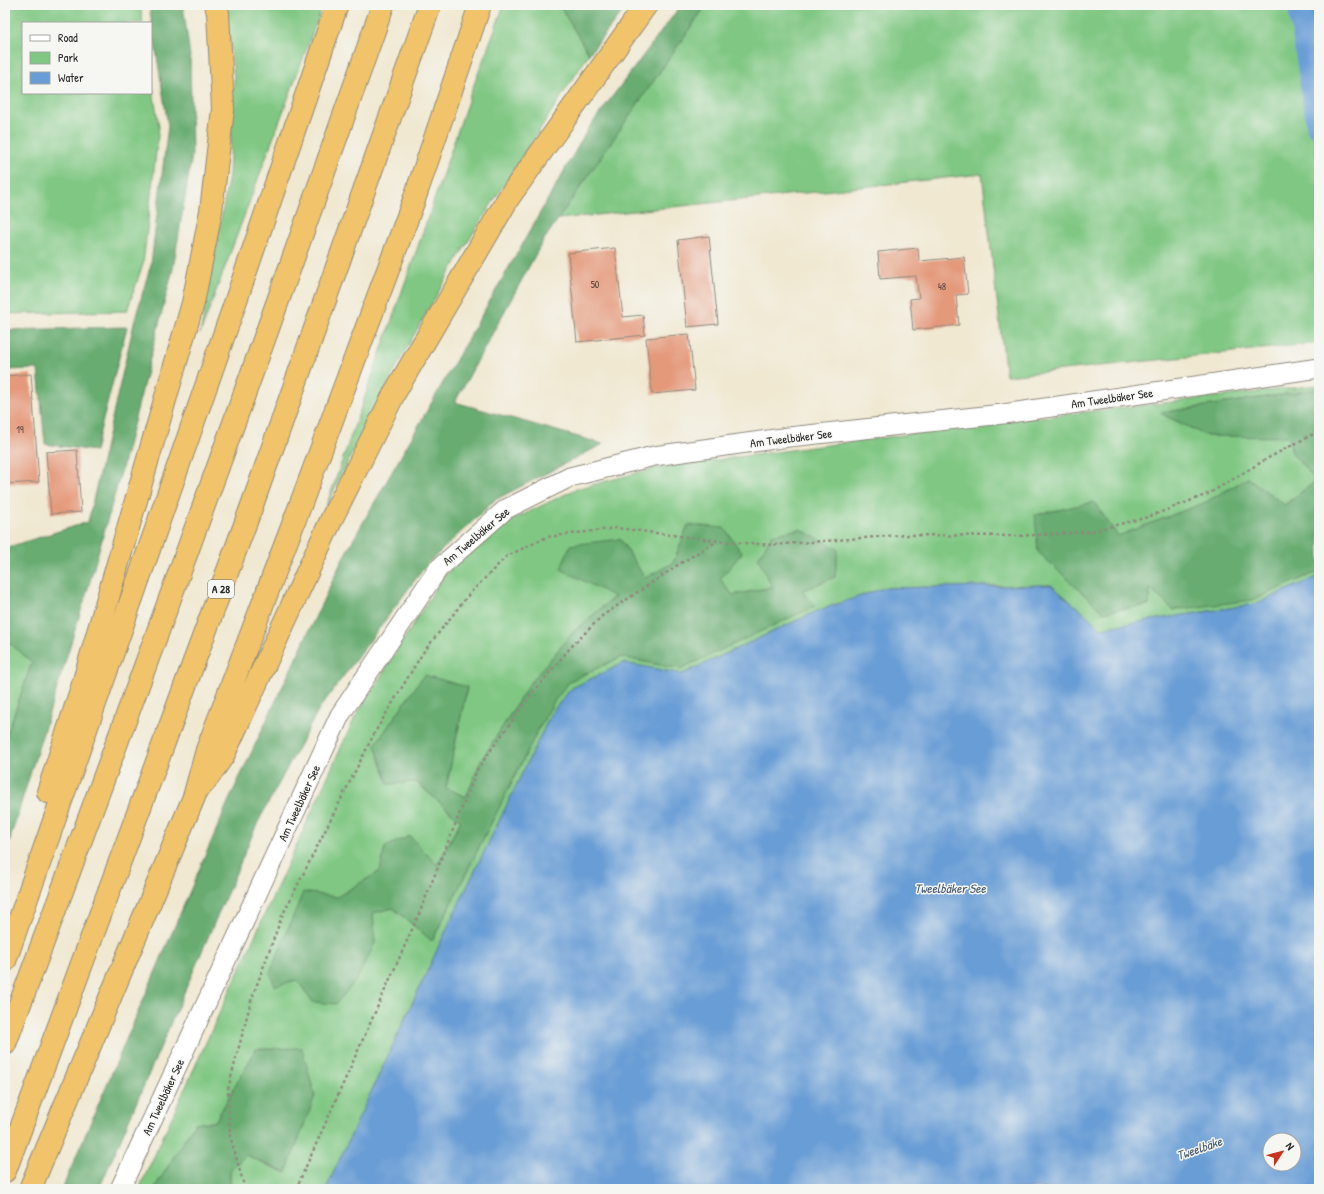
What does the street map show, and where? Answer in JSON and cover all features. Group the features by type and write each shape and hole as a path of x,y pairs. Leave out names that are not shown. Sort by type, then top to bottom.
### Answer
{"highway":[{"path":"5,955 17,882 52,781 82,684 193,303 211,211 223,109 218,13 216,5"},
{"path":"5,961 232,312 337,5"},
{"path":"5,1044 213,483 301,240 383,5"},
{"name":"A 28","path":"5,1171 250,511 430,5"},
{"path":"30,1189 194,797 207,750 414,200 480,5"},
{"path":"194,797 223,756 333,516 395,392 509,198 646,5"}],"street":[{"name":"Am Tweelbäker See","path":"120,1189 340,716 438,569 506,509 570,477 654,456 789,437 1003,414 1319,368"}],"path":[{"path":"245,1189 230,1136 228,1089 251,1001 282,916 375,732 422,654 470,593 507,556 547,537 617,528 718,541 772,545 902,535 1017,536 1088,532 1148,517 1208,494 1270,457 1319,431"},
{"path":"296,1189 419,914 478,768 530,696 570,648 602,616 681,563 718,541"}],"green space":[{"path":"5,5 140,5 143,22 22,22 22,94 152,94 152,83 159,127 143,264 127,311 5,314"},
{"path":"149,5 183,5 190,56 192,155 173,269 123,465 89,585 5,855 5,741 32,662 5,639 5,548 88,522 135,319 151,264 168,126"},
{"path":"226,5 323,5 200,334 229,175 234,78"},
{"path":"504,5 559,5 589,54 491,204 442,286 372,414 324,512 470,95"},
{"path":"559,5 628,5 589,54"},
{"path":"681,5 706,5 543,241 455,402 603,444 495,500 427,564 319,709 258,822 99,1189 62,1189 229,800 345,554 588,129"},
{"path":"706,5 1290,5 1319,170 1319,343 1006,376 982,174 558,219"},
{"path":"1309,5 1319,5 1319,24 1310,25"},
{"path":"127,327 95,451 45,444 38,369 5,370 5,330"},
{"path":"1319,385 1319,389 1160,413 1207,436 1289,436 1292,453 1316,481 1284,505 1248,478 1206,502 1118,536 1149,589 1253,600 1319,571 1319,576 1255,604 1101,628 1051,585 884,588 817,611 682,674 624,663 572,688 552,712 451,920 326,1189 230,1189 230,1171 246,1155 286,1173 256,1049 215,1122 195,1123 154,1189 139,1189 354,719 444,575 512,520 576,489 656,468 1007,421","holes":["689,525 720,579 733,595 772,587 802,591 814,606 680,669 621,657 570,681 555,700 540,726 432,941 393,908 373,913 375,943 313,1002 297,979 337,897 380,871 437,865 461,820 416,782 467,688 446,788 466,797 481,761 528,686 574,631 615,596 561,569 620,539 645,578 673,563"]},
{"path":"1319,389 1319,571 1253,600 1173,610 1150,589 1149,605 1103,612 1038,552 1035,515 1094,502 1118,536 1206,502 1248,478 1285,505 1316,481 1292,453 1289,437 1207,436 1160,413"},
{"path":"688,525 724,528 742,553 720,579 733,595 772,587 758,558 772,535 800,529 838,549 835,577 802,591 815,606 680,669 621,657 570,681 555,700 540,726 432,941 393,908 373,913 375,943 357,979 336,1004 313,1002 297,980 275,986 270,973 303,892 337,897 380,871 385,847 410,836 437,865 461,821 416,782 388,784 375,745 424,675 467,687 446,788 466,797 481,761 528,686 574,631 615,597 561,569 570,545 620,539 645,578 673,563"},
{"path":"5,639 32,662 5,741"},
{"path":"302,1048 315,1096 286,1173 246,1155 230,1171 230,1189 154,1189 195,1123 215,1122 256,1049"}],"water":[{"name":"Tweelbäker See","path":"1319,576 1319,1189 326,1189 451,920 552,712 572,688 624,663 683,674 817,611 884,588 1051,585 1101,628 1255,604"}],"building":[{"path":"709,236 718,324 687,327 678,240"},
{"path":"615,248 623,317 643,315 645,335 577,342 568,253"},
{"path":"918,248 919,261 964,257 968,294 956,295 959,325 913,330 910,299 919,298 916,276 880,279 878,252"},
{"path":"689,334 695,390 652,394 646,338"},
{"path":"31,374 39,482 5,484 5,376"},
{"path":"77,450 81,512 51,514 46,452"}],"waterway":[{"path":"1300,5 1319,126"}],"water label":[{"name":"Tweelbäke","path":"1199,1148"}]}
